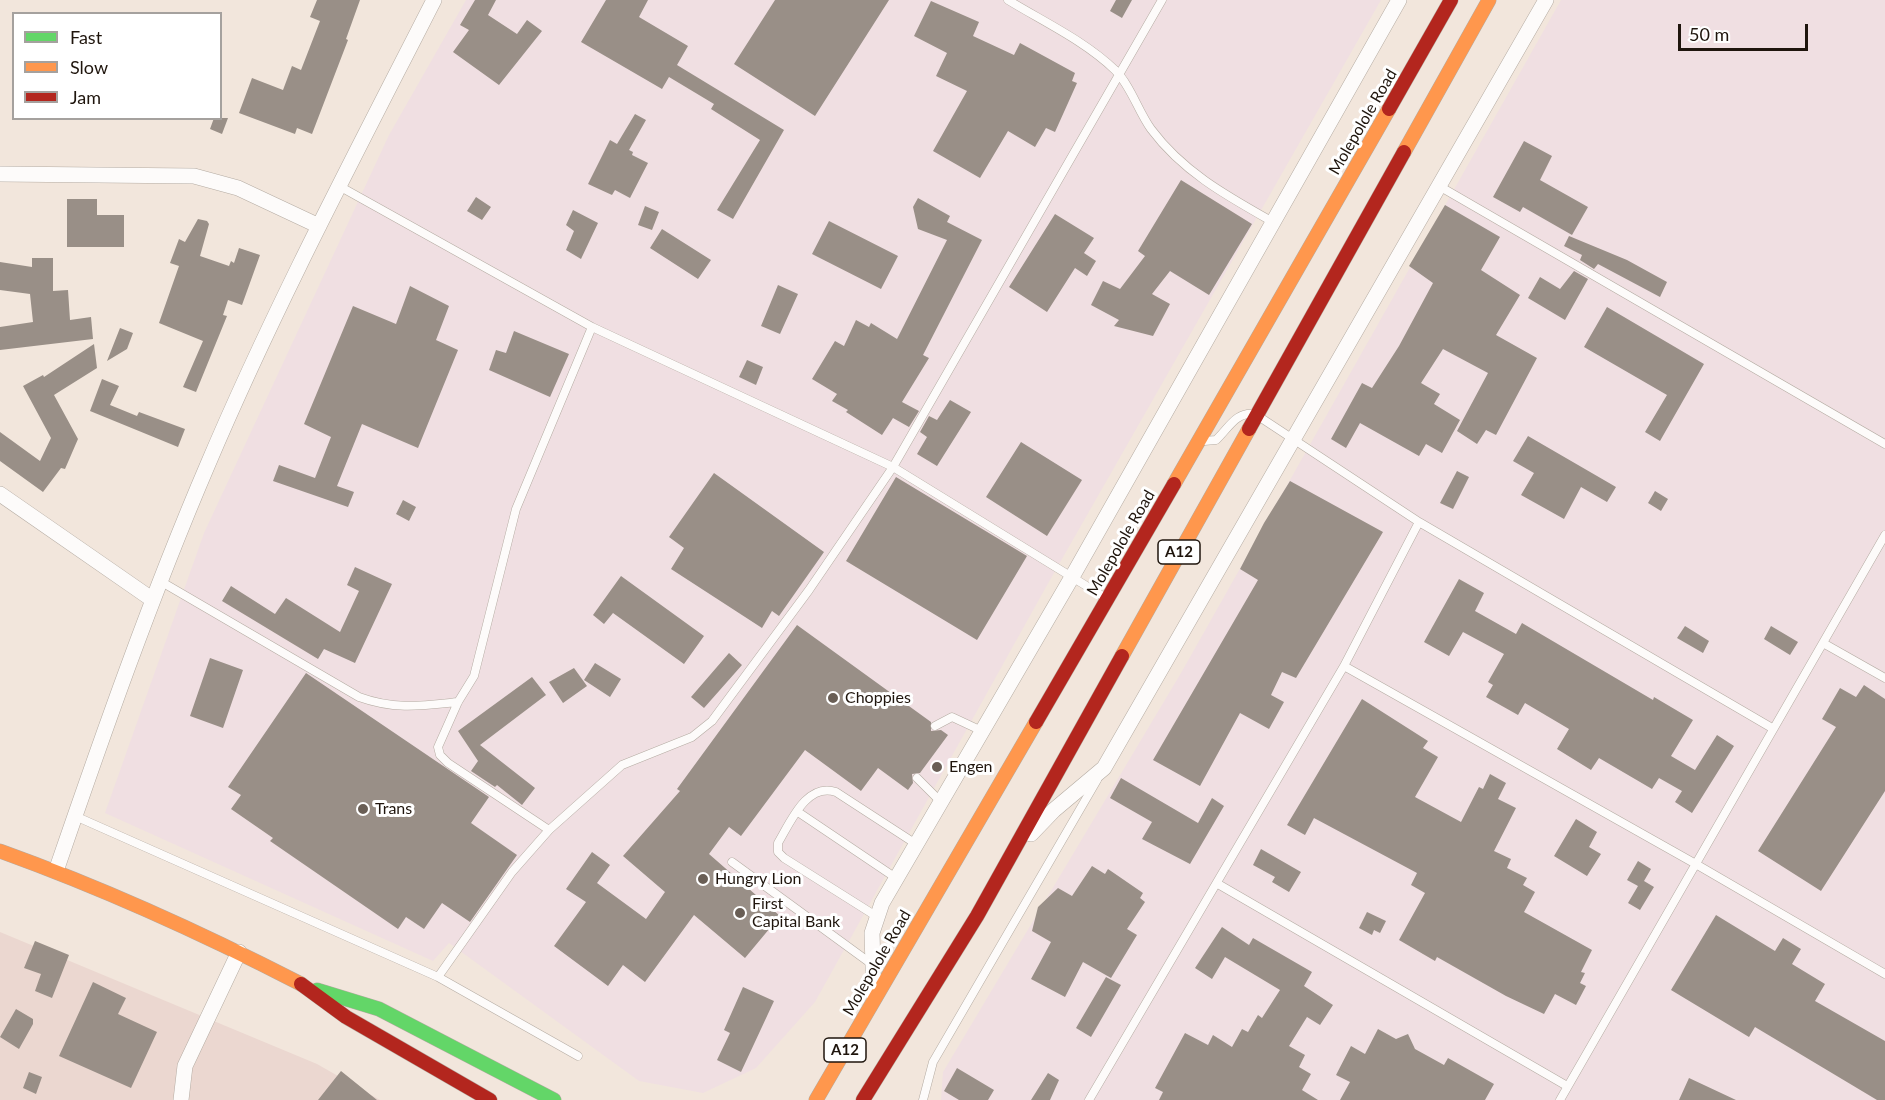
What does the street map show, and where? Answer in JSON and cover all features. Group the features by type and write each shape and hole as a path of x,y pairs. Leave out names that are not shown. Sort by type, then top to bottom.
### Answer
{"main road":[{"name":"Molepolole Road","path":"815,1098 1200,440 1451,0"},
{"name":"A12","path":"864,1100 977,916 1255,414 1489,0"},
{"path":"0,851 56,871 239,952 304,986 346,1017 490,1100"},
{"path":"304,986 379,1010 554,1100"},
{"path":"874,1100 875,1080"}],"street":[{"path":"56,871 159,581 209,461 319,226 434,0"},
{"path":"874,1000 872,933 876,916 1072,577 1399,0"},
{"path":"1010,857 1054,810 1104,768 1546,0"},
{"path":"0,174 194,176 238,188 319,226"},
{"path":"0,494 153,600"},
{"path":"181,1100 185,1066 239,952"}],"lane":[{"path":"1008,0 1101,57 1118,73 1149,126 1169,152 1214,188 1274,222"},
{"path":"438,977 512,872 549,830 622,765 692,737 712,721 809,590 893,467 1162,0"},
{"path":"339,186 592,327 893,467 1107,600"},
{"path":"1439,186 1885,444"},
{"path":"549,830 448,763 440,755 438,747 458,702 474,676 516,509 592,327"},
{"path":"1200,440 1213,442 1237,418 1248,413 1255,414 1293,442 1419,522 1773,728"},
{"path":"1089,1100 1344,666 1419,522"},
{"path":"1560,1100 1694,863 1885,535"},
{"path":"159,581 359,697 382,705 406,708 458,702"},
{"path":"1823,644 1885,678"},
{"path":"1344,666 1694,863 1885,974"},
{"path":"936,726 952,717 982,731"},
{"path":"923,1100 933,1062 1104,768"},
{"path":"917,778 941,802"},
{"path":"876,916 778,852 778,843 814,792 825,788 836,792 916,844"},
{"path":"798,812 896,878"},
{"path":"75,816 438,977 578,1056"},
{"path":"732,862 873,965"},
{"path":"1218,884 1567,1086"}],"shaded area":[{"path":"466,0 1381,0 1046,587 815,1002 756,1068 703,1093 639,1081 449,943 433,961 105,813 204,533 389,135"},
{"path":"1561,0 1885,0 1885,1100 941,1100 943,1072 1181,673"},
{"path":"0,932 317,1064 380,1100 0,1100"}],"building":[{"path":"317,0 360,0 346,39 348,40 312,134 297,128 295,134 239,113 252,78 283,90 292,66 301,70 320,21 310,17"},
{"path":"475,0 496,0 488,15 517,34 527,20 542,31 499,85 453,52 469,30 460,25"},
{"path":"606,0 648,0 639,17 688,46 677,65 784,130 733,219 717,210 760,140 711,109 714,104 669,77 662,89 581,42"},
{"path":"775,0 889,0 815,116 734,64"},
{"path":"1116,0 1132,0 1122,18 1110,11"},
{"path":"931,1 979,22 973,36 1014,55 1020,43 1075,73 1072,81 1077,83 1055,132 1046,128 1035,147 1008,131 980,178 933,151 967,91 936,76 947,53 914,36"},
{"path":"635,114 646,120 629,150 633,152 632,155 648,163 630,198 615,190 612,195 588,184 610,140 617,144"},
{"path":"228,118 222,134 210,129 213,120"},
{"path":"1524,141 1552,156 1540,180 1588,207 1572,235 1523,207 1520,212 1493,197"},
{"path":"1181,180 1252,224 1209,295 1170,271 1152,294 1170,304 1153,336 1114,326 1119,320 1091,305 1103,281 1120,289 1145,256 1138,251"},
{"path":"476,197 491,207 482,220 467,211"},
{"path":"918,198 950,216 947,222 982,240 923,355 929,358 902,402 919,411 909,427 893,418 882,435 832,401 837,394 812,379 835,341 844,346 856,320 869,327 871,323 897,339 947,240 918,229 913,207"},
{"path":"67,199 97,199 97,215 124,215 124,247 67,247"},
{"path":"1445,205 1500,237 1481,270 1520,295 1496,335 1537,358 1496,435 1486,430 1477,444 1457,431 1488,373 1443,349 1421,383 1440,394 1434,404 1460,420 1442,453 1426,444 1419,456 1360,423 1346,448 1331,439 1362,383 1372,388 1399,346 1433,283 1409,266"},
{"path":"645,206 659,212 652,230 638,225"},
{"path":"573,210 598,223 581,259 566,250 574,231 566,225"},
{"path":"1055,214 1094,238 1084,253 1096,261 1087,276 1075,268 1047,312 1009,287"},
{"path":"198,219 207,221 209,224 200,256 229,266 231,261 234,263 239,248 260,255 242,305 228,300 223,315 227,316 196,392 183,387 203,341 159,323 179,266 170,263 179,239 185,242"},
{"path":"829,221 898,256 881,289 812,254"},
{"path":"662,229 711,260 698,279 650,248"},
{"path":"1569,236 1627,260 1667,282 1660,297 1598,264 1594,269 1580,260 1582,255 1564,246"},
{"path":"32,258 53,258 53,291 68,290 70,320 91,317 93,339 0,350 0,327 33,322 30,294 0,290 0,262 32,267"},
{"path":"1574,271 1588,279 1565,320 1528,298 1540,277 1560,289"},
{"path":"778,285 798,294 780,334 761,326"},
{"path":"410,286 449,306 436,340 458,350 418,448 362,424 337,486 354,492 348,507 273,481 279,465 315,478 331,437 304,424 353,306 396,324"},
{"path":"1607,307 1704,364 1660,441 1645,432 1667,395 1584,347"},
{"path":"120,328 133,333 127,349 107,361"},
{"path":"514,331 569,354 550,397 489,370 496,350 506,353"},
{"path":"94,344 97,368 54,395 78,439 65,469 61,468 43,492 0,461 0,432 40,461 51,438 23,386 43,375 44,377"},
{"path":"747,360 763,367 756,385 739,377"},
{"path":"102,379 119,386 110,405 137,416 139,412 185,429 178,447 90,411"},
{"path":"950,400 971,412 937,466 917,454 927,437 920,432 929,416 937,420"},
{"path":"1528,436 1616,487 1607,502 1581,487 1564,519 1521,495 1534,473 1513,461"},
{"path":"1021,442 1082,480 1047,536 986,497"},
{"path":"1457,471 1469,477 1453,509 1440,503"},
{"path":"714,473 824,552 779,616 772,611 762,628 671,569 684,548 669,537"},
{"path":"896,477 1027,556 977,640 846,561"},
{"path":"1290,481 1383,532 1296,678 1282,672 1271,695 1284,702 1269,729 1240,713 1200,786 1153,760 1258,580 1240,569 1264,523"},
{"path":"1655,491 1668,499 1661,511 1648,503"},
{"path":"403,500 416,507 409,521 396,514"},
{"path":"355,567 392,584 355,663 324,649 318,659 222,601 231,586 275,614 286,598 340,632 359,591 347,585"},
{"path":"621,576 704,636 684,664 613,613 604,624 593,615"},
{"path":"1459,579 1484,593 1475,611 1516,634 1522,623 1653,700 1654,697 1693,720 1671,756 1695,770 1717,735 1734,746 1692,813 1675,802 1682,791 1659,778 1652,789 1599,758 1591,770 1557,749 1569,729 1525,703 1518,715 1486,697 1493,685 1488,682 1504,654 1463,632 1449,656 1424,642"},
{"path":"797,625 931,722 931,731 941,730 948,735 920,773 912,774 913,783 908,790 878,768 861,791 805,750 741,836 729,827 709,854 780,916 745,958 694,915 645,982 623,965 608,986 554,946 586,902 566,889 592,852 610,865 597,883 646,919 665,892 623,856 680,791 677,789"},
{"path":"1685,626 1709,641 1703,653 1677,638"},
{"path":"1771,626 1798,642 1790,655 1764,639"},
{"path":"729,653 742,665 704,708 691,697"},
{"path":"210,658 243,670 223,728 190,716"},
{"path":"595,663 621,679 610,697 584,680"},
{"path":"574,668 587,686 563,703 549,682"},
{"path":"306,673 489,797 471,823 517,855 470,922 442,903 424,929 406,917 398,929 270,841 273,838 231,809 241,795 228,787"},
{"path":"532,677 546,695 480,745 535,788 522,805 497,785 495,787 471,771 478,761 458,731"},
{"path":"1864,685 1885,699 1885,791 1821,891 1758,851 1836,727 1822,719 1840,688 1856,697"},
{"path":"1362,699 1428,741 1423,748 1438,757 1415,797 1461,822 1479,787 1483,789 1490,774 1506,783 1498,799 1516,808 1494,851 1511,859 1507,868 1527,878 1523,885 1535,892 1524,912 1592,950 1581,972 1585,973 1580,983 1586,986 1576,1005 1555,994 1544,1014 1506,996 1437,957 1435,961 1399,940 1425,893 1411,885 1417,873 1314,818 1305,835 1287,825"},
{"path":"1121,778 1198,823 1212,798 1224,806 1190,864 1142,839 1152,822 1110,798"},
{"path":"1576,819 1597,832 1589,847 1601,854 1587,876 1554,856"},
{"path":"1261,849 1301,872 1289,892 1272,882 1275,877 1253,865"},
{"path":"1638,861 1651,869 1644,881 1654,887 1640,910 1628,903 1638,886 1627,880"},
{"path":"1092,866 1105,874 1108,869 1143,893 1140,898 1145,902 1127,929 1137,935 1111,978 1083,962 1065,997 1031,979 1051,942 1032,931 1038,907 1058,888 1072,896"},
{"path":"1367,912 1386,921 1380,933 1374,930 1372,935 1359,928"},
{"path":"1716,915 1775,951 1783,938 1801,949 1792,964 1825,984 1815,1001 1885,1041 1885,1100 1877,1100 1755,1027 1749,1037 1671,990"},
{"path":"1222,927 1249,945 1253,938 1312,972 1304,986 1333,1005 1320,1025 1307,1017 1289,1046 1305,1055 1299,1067 1311,1074 1302,1090 1318,1100 1159,1100 1163,1092 1155,1088 1185,1033 1208,1045 1213,1035 1232,1047 1242,1029 1248,1032 1258,1015 1262,1018 1280,990 1225,957 1212,979 1195,968"},
{"path":"35,941 69,955 52,998 35,991 41,974 24,968"},
{"path":"1106,977 1121,985 1091,1037 1076,1028"},
{"path":"93,982 126,998 118,1014 157,1032 131,1088 59,1056"},
{"path":"743,987 774,1001 741,1072 717,1060 730,1033 724,1030"},
{"path":"16,1009 33,1019 33,1024 19,1049 0,1037"},
{"path":"1378,1029 1396,1039 1408,1034 1415,1049 1444,1065 1448,1058 1494,1084 1485,1100 1340,1100 1350,1082 1336,1075 1351,1046 1365,1054"},
{"path":"957,1068 994,1090 988,1100 959,1100 944,1091"},
{"path":"341,1071 377,1100 318,1100"},
{"path":"29,1072 42,1077 36,1094 23,1088"},
{"path":"1048,1073 1059,1080 1050,1100 1031,1100"},
{"path":"1689,1078 1736,1100 1679,1100"}],"traffic: fast":[{"path":"317,990 379,1009 554,1100"}],"traffic: slow":[{"path":"1404,152 1489,0"},
{"path":"1174,484 1389,109"},
{"path":"1122,656 1249,429"},
{"path":"816,1100 1036,722"},
{"path":"0,851 77,880 153,913 301,984"}],"traffic: jam":[{"path":"1389,109 1451,0"},
{"path":"1249,429 1404,152"},
{"path":"1036,722 1174,484"},
{"path":"863,1100 977,916 1122,656"},
{"path":"301,984 346,1017 490,1100"}],"place":[{"name":"Choppies","path":"833,698"},
{"name":"Engen","path":"937,767"},
{"name":"Trans","path":"363,809"},
{"name":"Hungry Lion","path":"703,879"},
{"name":"First Capital Bank","path":"740,913"}]}
